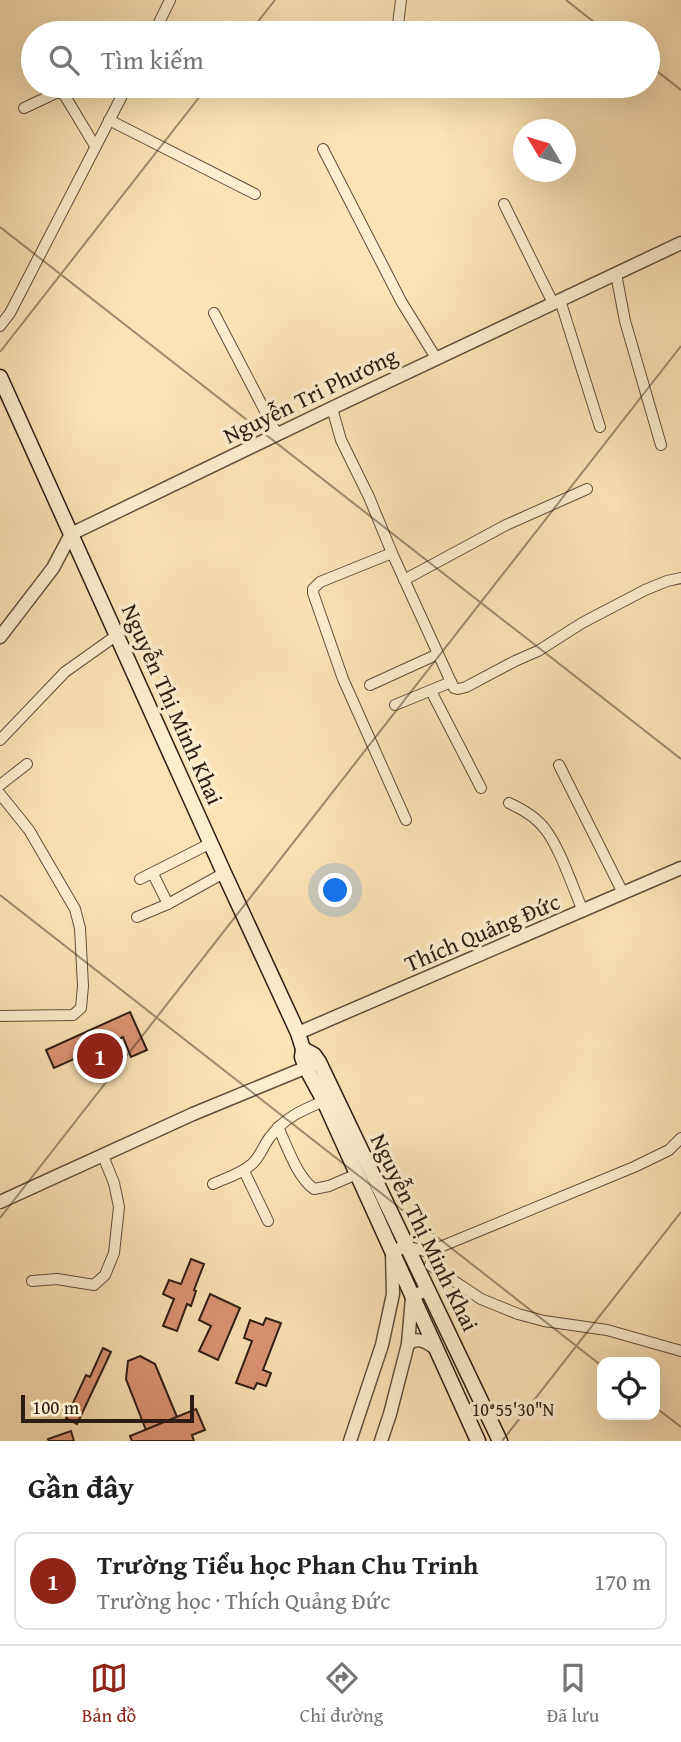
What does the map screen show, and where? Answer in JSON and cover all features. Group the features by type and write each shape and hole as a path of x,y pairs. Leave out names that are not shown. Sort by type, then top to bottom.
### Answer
{"main road":[{"name":"Nguyễn Thị Minh Khai","path":"1,383 298,1032 303,1049 302,1058 312,1065 399,1249 412,1297 478,1441"},
{"name":"Nguyễn Thị Minh Khai","path":"312,1065 324,1101 357,1174 399,1249 428,1289 500,1441"}],"street":[{"path":"398,21 401,0"},
{"path":"159,21 167,1"},
{"path":"24,108 45,98"},
{"path":"66,98 95,146"},
{"path":"0,326 10,313 121,98"},
{"path":"109,120 255,194"},
{"path":"323,149 401,302 436,358"},
{"path":"505,204 557,302 600,426"},
{"name":"Nguyễn Tri Phương","path":"71,534 681,243"},
{"path":"616,274 625,321 660,445"},
{"path":"214,313 277,434"},
{"path":"332,408 341,440 454,688 466,687 538,651 645,590 681,578"},
{"path":"404,580 506,525 587,489"},
{"path":"0,637 53,568 71,534"},
{"path":"392,553 320,582 313,589 313,593 343,678 406,820"},
{"path":"0,740 65,671 117,635"},
{"path":"370,685 438,654"},
{"path":"395,705 451,682"},
{"path":"430,691 481,788"},
{"path":"0,785 27,764"},
{"path":"559,765 623,893"},
{"path":"0,1016 73,1015 81,1009 83,986 80,928 75,909 29,830 2,801"},
{"path":"509,803 544,828 554,842 583,911"},
{"path":"140,879 211,843"},
{"name":"Thích Quảng Đức","path":"298,1032 681,868"},
{"path":"137,917 168,904 224,873"},
{"path":"153,874 168,904"},
{"path":"0,1202 193,1114 312,1065"},
{"path":"213,1184 244,1171 255,1162 270,1137 284,1121 297,1112 324,1101"},
{"path":"278,1127 306,1184 314,1189 329,1186 357,1174"},
{"path":"350,1441 382,1345 399,1249 428,1252 634,1167 670,1150 681,1138"},
{"path":"32,1281 57,1279 94,1285 106,1275 114,1253 118,1207 114,1183 103,1156"},
{"path":"244,1171 268,1221"},
{"path":"382,1441 408,1344 412,1297 428,1289 428,1252"},
{"path":"430,1265 481,1299 518,1314 607,1331 681,1351"},
{"path":"408,1344 413,1340 420,1340 437,1350"}],"building":[{"path":"130,1012 147,1050 131,1057 123,1037 54,1068 46,1050"},
{"path":"191,1259 204,1264 191,1306 187,1304 177,1331 163,1326 174,1299 163,1294 169,1280 181,1284"},
{"path":"210,1294 240,1308 218,1360 199,1351 211,1326 199,1320"},
{"path":"266,1318 281,1323 263,1370 271,1373 266,1386 257,1383 254,1389 236,1383 252,1341 244,1338 250,1320 263,1325"},
{"path":"103,1348 111,1352 77,1424 66,1418 86,1375 90,1377"},
{"path":"140,1356 155,1364 177,1417 146,1430 126,1379 128,1361"},
{"path":"196,1409 205,1430 192,1435 194,1441 132,1441 130,1436"},
{"path":"71,1431 74,1441 48,1439"}],"place":[{"name":"Trường Tiểu học Phan Chu Trinh","path":"100,1056"}]}
